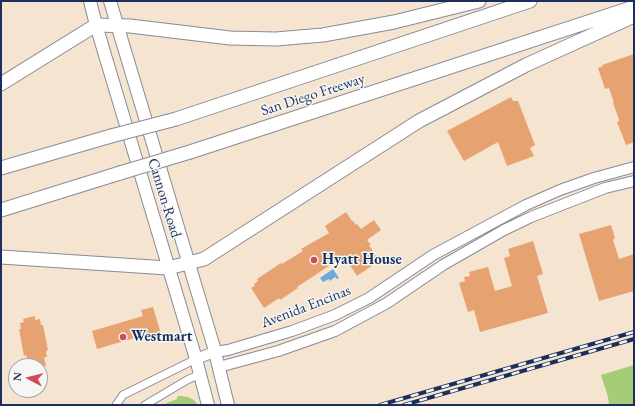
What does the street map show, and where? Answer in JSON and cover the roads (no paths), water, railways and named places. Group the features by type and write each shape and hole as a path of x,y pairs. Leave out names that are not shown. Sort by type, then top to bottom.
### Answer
{"highway":[{"path":"1,84 96,25 230,38 276,40 323,36 394,22 478,1"},
{"name":"San Diego Freeway","path":"1,168 176,119 530,1"},
{"name":"San Diego Freeway","path":"1,210 190,152 634,7"},
{"path":"1,257 168,268 204,259 419,121 526,65 634,16"}],"main road":[{"name":"Cannon Road","path":"90,1 196,359 208,405"},
{"name":"Cannon Road","path":"110,1 219,368 228,405"}],"street":[{"name":"Avenida Encinas","path":"116,405 123,395 196,359 214,352 292,331 335,315 370,298 433,256 526,205 560,190 594,178 634,167"},
{"name":"Avenida Encinas","path":"219,368 278,351 335,331 380,306 443,265 504,230 531,217 605,188 634,182"},
{"path":"145,405 200,374"}],"water":[{"path":"333,269 339,278 337,279 335,277 330,281 329,279 323,282 320,278"}],"railway":[{"path":"380,405 634,332"},
{"path":"404,405 634,339"}],"place":[{"name":"Hyatt House","path":"314,260"},
{"name":"Westmart","path":"123,337"}]}
